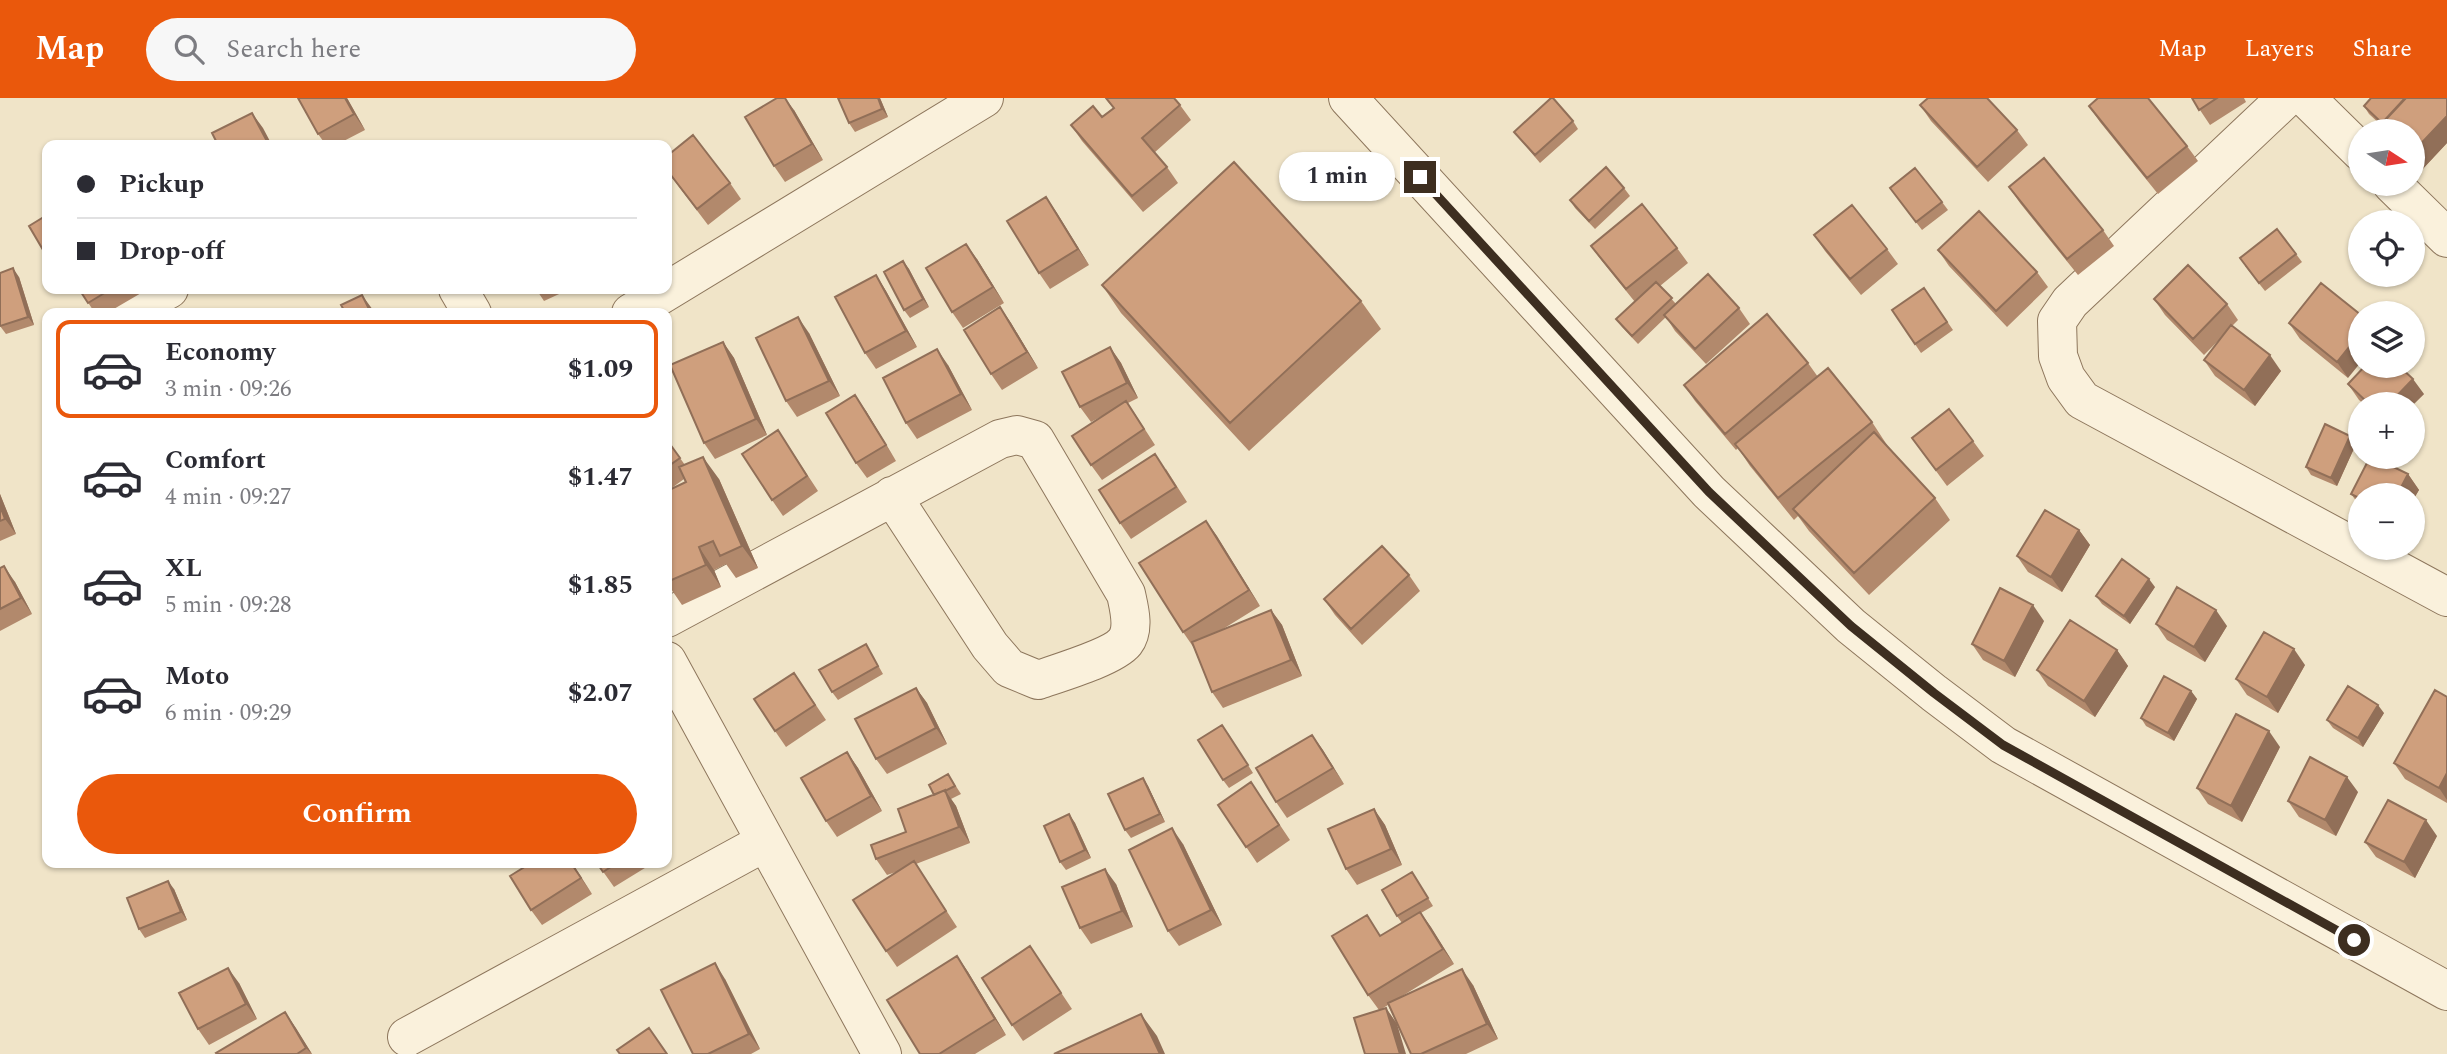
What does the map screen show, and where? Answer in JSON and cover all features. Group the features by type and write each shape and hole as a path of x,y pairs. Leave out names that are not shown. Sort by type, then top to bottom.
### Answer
{"street":[{"path":"672,288 984,98"},
{"path":"1348,98 1709,492 1851,626 2003,745 2447,991"},
{"path":"2286,98 2070,302 2057,321 2058,356 2066,378 2082,400 2447,597"},
{"path":"2306,98 2348,139"},
{"path":"2404,196 2447,238"},
{"path":"134,308 160,294"},
{"path":"639,308 662,294"},
{"path":"672,615 892,496 1000,439 1017,435 1035,440 1126,594 1132,620 1125,642 1104,656 1038,680 1009,668 990,646 892,496"},
{"path":"672,670 882,1054"},
{"path":"407,1037 765,842"}],"building":[{"path":"298,98 345,98 354,114 318,134"},
{"path":"777,98 785,98 812,144 774,166 745,117"},
{"path":"838,98 878,98 882,109 849,123"},
{"path":"1106,98 1174,98 1180,105 1142,138 1167,167 1132,196 1071,125 1093,106 1102,117 1114,108"},
{"path":"1551,98 1573,121 1535,155 1514,132"},
{"path":"1928,98 1987,98 2017,130 1977,167 1920,105"},
{"path":"2098,98 2148,98 2187,146 2147,178 2089,106"},
{"path":"2192,98 2217,98 2199,110"},
{"path":"2371,98 2405,98 2386,119 2378,119 2364,106"},
{"path":"2406,98 2447,98 2447,116 2426,138 2426,119 2386,119"},
{"path":"252,113 266,140 216,140 212,133"},
{"path":"693,135 730,183 697,209 672,176 672,152"},
{"path":"2044,158 2103,230 2067,259 2009,187"},
{"path":"1234,162 1361,301 1230,423 1102,285"},
{"path":"1606,167 1624,188 1589,221 1570,200"},
{"path":"1915,168 1942,202 1916,222 1890,188"},
{"path":"1046,197 1078,249 1039,273 1007,221"},
{"path":"1642,204 1677,248 1626,289 1591,246"},
{"path":"1852,205 1887,249 1850,279 1814,235"},
{"path":"1979,211 2037,272 1996,311 1938,250"},
{"path":"42,218 42,248 29,226"},
{"path":"2277,229 2296,254 2259,283 2240,258"},
{"path":"966,244 993,287 952,312 926,268"},
{"path":"903,261 923,299 904,310 884,272"},
{"path":"2188,265 2227,304 2193,339 2154,299"},
{"path":"13,268 28,317 0,326 0,273"},
{"path":"1708,274 1739,308 1695,349 1664,315"},
{"path":"876,275 906,331 865,353 835,297"},
{"path":"1656,282 1672,298 1632,336 1616,319"},
{"path":"2321,283 2348,305 2348,348 2337,362 2289,323"},
{"path":"1924,288 1947,322 1915,344 1892,310"},
{"path":"82,294 103,294 88,303"},
{"path":"362,295 368,308 343,308 341,305"},
{"path":"1000,307 1027,352 991,374 964,330"},
{"path":"1767,314 1808,363 1725,434 1684,385"},
{"path":"798,317 829,381 786,401 756,338"},
{"path":"2231,325 2270,355 2244,390 2204,360"},
{"path":"723,342 756,419 704,443 672,364"},
{"path":"1110,347 1127,383 1080,407 1062,372"},
{"path":"937,349 961,394 906,423 883,378"},
{"path":"1828,368 1872,422 1778,498 1735,444"},
{"path":"2354,378 2413,379 2401,392 2356,392 2348,384"},
{"path":"855,395 886,445 856,463 826,413"},
{"path":"1126,401 1144,429 1091,465 1072,436"},
{"path":"1949,409 1973,441 1936,470 1912,438"},
{"path":"2325,424 2348,435 2331,478 2306,467"},
{"path":"778,430 807,476 772,500 742,454"},
{"path":"1874,432 1935,498 1854,573 1793,509"},
{"path":"672,447 680,458 672,464"},
{"path":"1155,454 1176,487 1120,523 1099,490"},
{"path":"703,457 742,546 720,556 713,541 699,547 706,565 672,580 672,489 686,482 679,467"},
{"path":"2364,469 2398,469 2408,474 2403,483 2357,483"},
{"path":"0,506 5,519 0,521"},
{"path":"2045,510 2079,530 2051,577 2017,556"},
{"path":"1206,521 1249,590 1183,632 1139,563"},
{"path":"1382,546 1409,575 1351,629 1324,599"},
{"path":"2122,559 2149,579 2124,616 2096,596"},
{"path":"4,566 21,598 0,609 0,568"},
{"path":"2177,587 2216,610 2194,647 2156,624"},
{"path":"2000,588 2033,605 2004,661 1972,644"},
{"path":"1271,610 1291,660 1212,692 1192,642"},
{"path":"2070,620 2117,650 2084,701 2037,670"},
{"path":"2264,632 2294,649 2267,697 2236,679"},
{"path":"866,644 878,666 832,692 819,670"},
{"path":"794,673 815,705 775,731 754,699"},
{"path":"2164,676 2191,691 2168,733 2141,718"},
{"path":"2348,686 2378,705 2358,738 2327,720"},
{"path":"916,688 936,728 876,759 855,719"},
{"path":"2435,690 2447,697 2447,773 2439,788 2394,763"},
{"path":"2236,714 2269,731 2231,806 2197,788"},
{"path":"1222,725 1248,765 1223,780 1198,740"},
{"path":"1312,735 1333,768 1276,802 1256,768"},
{"path":"847,752 871,796 826,821 801,778"},
{"path":"2310,757 2347,777 2325,820 2288,801"},
{"path":"948,774 955,786 934,795 929,785"},
{"path":"1143,778 1160,814 1125,830 1108,794"},
{"path":"1251,782 1279,825 1246,847 1218,805"},
{"path":"945,790 959,827 876,859 871,845 906,832 898,809"},
{"path":"2388,800 2426,820 2404,862 2365,842"},
{"path":"1374,809 1391,849 1346,869 1328,829"},
{"path":"1069,814 1085,850 1060,862 1044,826"},
{"path":"1172,828 1211,910 1168,931 1129,850"},
{"path":"914,861 946,911 886,951 853,900"},
{"path":"523,868 574,868 581,878 531,910 510,876"},
{"path":"1105,869 1122,911 1080,928 1062,887"},
{"path":"1412,872 1428,898 1397,916 1382,890"},
{"path":"168,881 181,912 139,929 127,898"},
{"path":"1420,912 1443,949 1368,995 1332,936 1367,915 1380,936"},
{"path":"1030,946 1061,993 1012,1025 982,978"},
{"path":"957,956 995,1019 939,1054 920,1054 887,1000"},
{"path":"715,963 749,1034 708,1054 693,1054 661,990"},
{"path":"228,968 246,1004 198,1029 179,993"},
{"path":"1462,969 1487,1024 1421,1054 1411,1054 1388,1003"},
{"path":"1386,1008 1400,1054 1365,1054 1354,1018"},
{"path":"285,1012 306,1048 297,1054 216,1053"},
{"path":"1141,1014 1160,1054 1054,1054"},
{"path":"649,1028 667,1054 620,1054 617,1050"}],"route":[{"path":"1420,177 1709,492 1851,626 2003,745 2354,940"}]}
